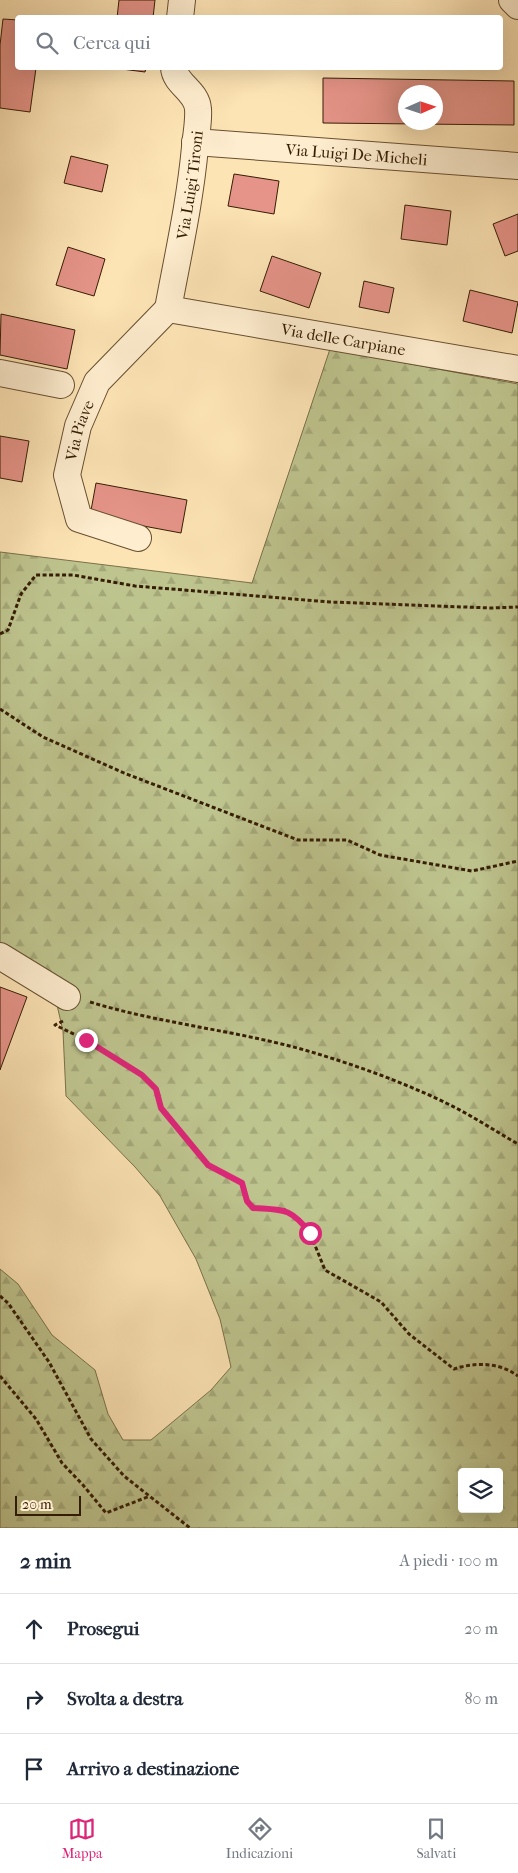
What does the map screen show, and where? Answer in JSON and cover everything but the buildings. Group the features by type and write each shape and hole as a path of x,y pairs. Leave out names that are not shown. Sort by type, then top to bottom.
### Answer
{"street":[{"path":"180,15 182,0"},
{"path":"512,0 518,6"},
{"name":"Via Luigi Tironi","path":"168,309 192,182 198,103 193,93 174,70"},
{"name":"Via Luigi De Micheli","path":"195,142 518,166"},
{"name":"Via delle Carpiane","path":"168,309 518,369"},
{"name":"Via Piave","path":"138,538 79,519 67,475 78,426 97,382 168,309"},
{"path":"0,373 61,385"},
{"path":"0,956 67,997"}],"path":[{"path":"0,634 8,630 21,594 36,575 73,576 135,586 330,602 491,608 518,607"},
{"path":"0,709 43,737 106,765 209,807 298,840 347,840 380,855 472,871 518,861"},
{"path":"67,997 128,1013 246,1036 318,1054 384,1078 454,1108 518,1144"},
{"path":"67,997 72,1004 72,1017 55,1025 86,1040 142,1075 156,1089 161,1108 208,1165 242,1183 247,1201 253,1208 285,1210 299,1219 310,1233 325,1270 382,1302 409,1334 454,1369 471,1363 506,1367 518,1376"},
{"path":"0,1296 8,1303 49,1362 91,1439 124,1476 190,1528"},
{"path":"0,1376 36,1419 62,1463 106,1513 150,1496"}],"green space":[{"path":"330,349 518,384 518,1528 0,1528 0,1269 18,1284 52,1335 95,1370 108,1414 123,1440 151,1440 211,1390 231,1367 220,1319 196,1259 160,1196 135,1167 66,1096 63,1031 57,1005 0,964 0,552 252,583"}],"route":[{"path":"86,1040 142,1075 156,1089 161,1108 208,1165 242,1183 247,1201 253,1208 285,1210 299,1219 310,1233"}]}
